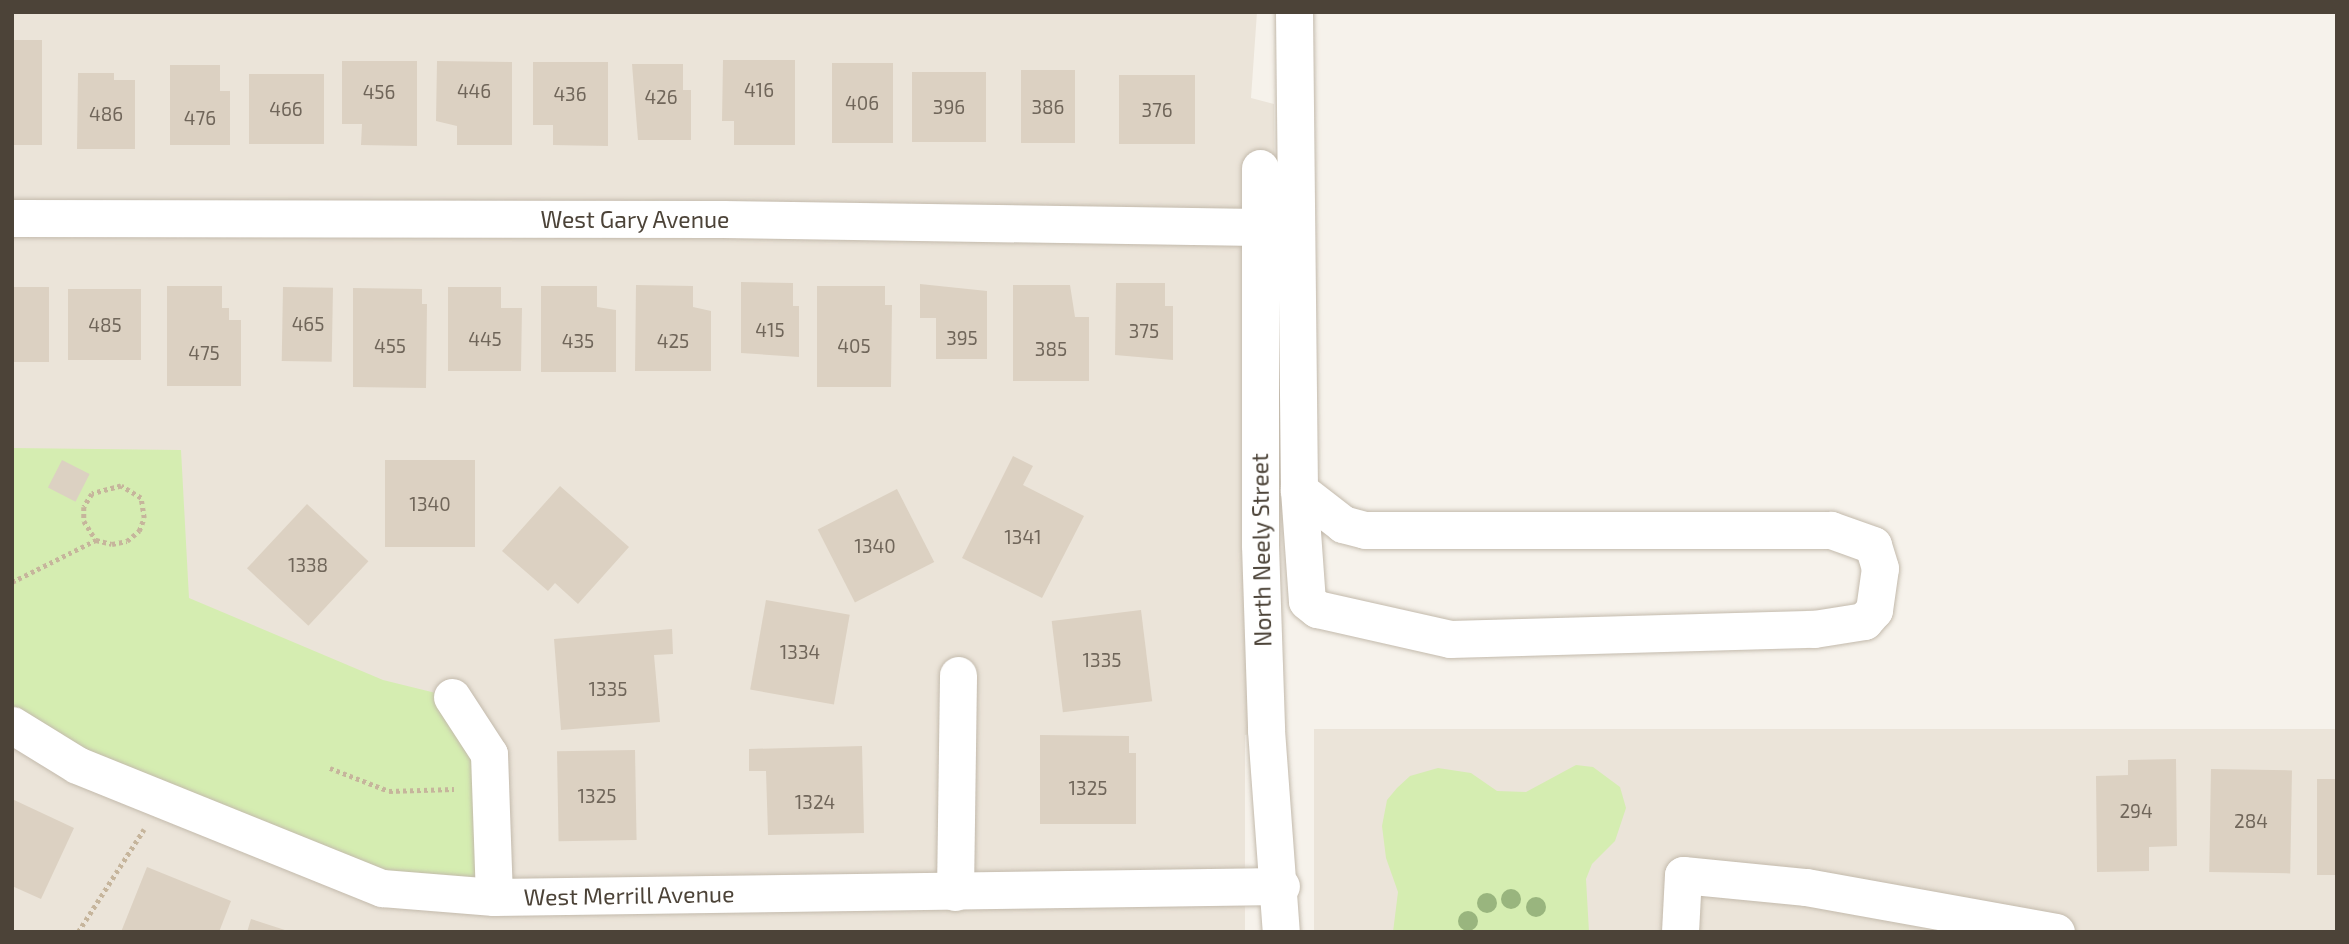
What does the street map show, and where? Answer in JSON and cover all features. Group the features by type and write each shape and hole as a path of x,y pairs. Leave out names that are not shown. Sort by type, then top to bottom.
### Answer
{"street":[{"path":"1294,12 1299,490 1307,601 1317,609 1450,639 1814,629 1864,621 1874,610 1880,568 1872,545 1831,530 1365,530 1343,524 1299,490"},
{"name":"North Neely Street","path":"1259,168 1259,545 1266,730 1281,886 1281,932"},
{"name":"West Gary Avenue","path":"12,218 723,219 1258,227"},
{"path":"955,892 958,675"},
{"path":"452,697 489,754 494,897"},
{"name":"West Merrill Avenue","path":"12,725 77,765 382,888 494,897 1281,886"},
{"path":"1679,932 1683,875 1806,887 2056,932"}],"path":[{"path":"12,582 96,540 112,544 127,541 139,531 143,506 133,491 121,486 92,494 84,508 84,521 96,540"},
{"path":"330,768 389,790 490,790"},
{"path":"78,932 160,799"}],"shaded area":[{"path":"12,12 1257,12 1251,98 1274,104 1280,730 1245,735 1245,932 12,932"},
{"path":"1314,729 2337,729 2337,932 1314,932"}],"green space":[{"path":"12,448 181,450 189,598 383,680 452,697 489,754 494,897 382,888 12,725"},
{"path":"1576,765 1593,767 1620,787 1626,808 1615,841 1592,864 1586,879 1589,932 1393,932 1398,892 1386,858 1382,826 1387,800 1410,776 1438,768 1471,773 1497,791 1526,792"}],"building":[{"path":"12,40 42,40 42,145 12,145"},
{"path":"723,60 795,60 795,145 734,145 734,121 722,121"},
{"path":"342,61 417,61 417,146 361,145 362,124 342,124"},
{"path":"437,61 512,62 512,145 457,145 457,126 436,121"},
{"path":"533,62 608,62 608,146 553,145 553,125 533,125"},
{"path":"832,63 893,63 893,143 832,143"},
{"path":"632,64 683,64 683,90 691,90 691,140 638,140"},
{"path":"170,65 220,65 220,91 230,91 230,145 170,145"},
{"path":"1021,70 1075,70 1075,143 1021,143"},
{"path":"912,72 986,72 986,142 912,142"},
{"path":"78,73 114,73 114,80 135,80 135,149 77,149"},
{"path":"249,74 324,74 324,144 249,144"},
{"path":"1119,75 1195,75 1195,144 1119,144"},
{"path":"741,282 793,283 793,306 799,306 799,357 741,353"},
{"path":"1116,283 1165,283 1165,306 1173,306 1173,360 1115,355"},
{"path":"920,284 987,291 987,359 936,359 936,318 920,318"},
{"path":"636,285 693,286 693,307 711,311 711,371 635,371"},
{"path":"1013,285 1070,285 1075,317 1089,317 1089,381 1013,381"},
{"path":"167,286 222,286 222,308 229,308 229,320 241,320 241,386 167,386"},
{"path":"541,286 597,286 597,307 616,310 616,372 541,372"},
{"path":"817,286 885,286 885,305 892,305 891,387 817,387"},
{"path":"12,287 49,287 49,362 12,362"},
{"path":"283,287 333,288 332,362 282,361"},
{"path":"448,287 501,287 501,308 522,308 521,371 448,371"},
{"path":"353,288 422,289 422,304 427,304 426,388 353,387"},
{"path":"68,289 141,289 141,360 68,360"},
{"path":"1013,456 1033,466 1023,485 1084,516 1042,598 962,558"},
{"path":"62,460 90,474 76,502 48,488"},
{"path":"385,460 475,460 475,547 385,547"},
{"path":"560,486 629,547 578,604 555,583 548,591 502,551"},
{"path":"897,489 934,562 855,602 818,529"},
{"path":"307,504 368,561 308,626 247,568"},
{"path":"766,600 850,615 834,704 750,690"},
{"path":"1141,610 1152,701 1063,712 1052,621"},
{"path":"672,629 673,654 654,655 660,722 561,730 554,639"},
{"path":"1040,735 1129,736 1129,753 1136,753 1136,824 1040,824"},
{"path":"862,746 864,833 768,835 766,771 749,771 749,749"},
{"path":"635,750 637,840 559,841 557,751"},
{"path":"2176,759 2177,846 2149,847 2149,871 2097,872 2096,776 2128,775 2128,760"},
{"path":"2211,769 2292,770 2290,873 2209,872"},
{"path":"2317,779 2337,779 2337,875 2317,875"},
{"path":"12,799 74,828 41,899 12,886"},
{"path":"147,867 231,901 219,932 121,932"},
{"path":"251,919 288,931 288,932 247,932"}]}
